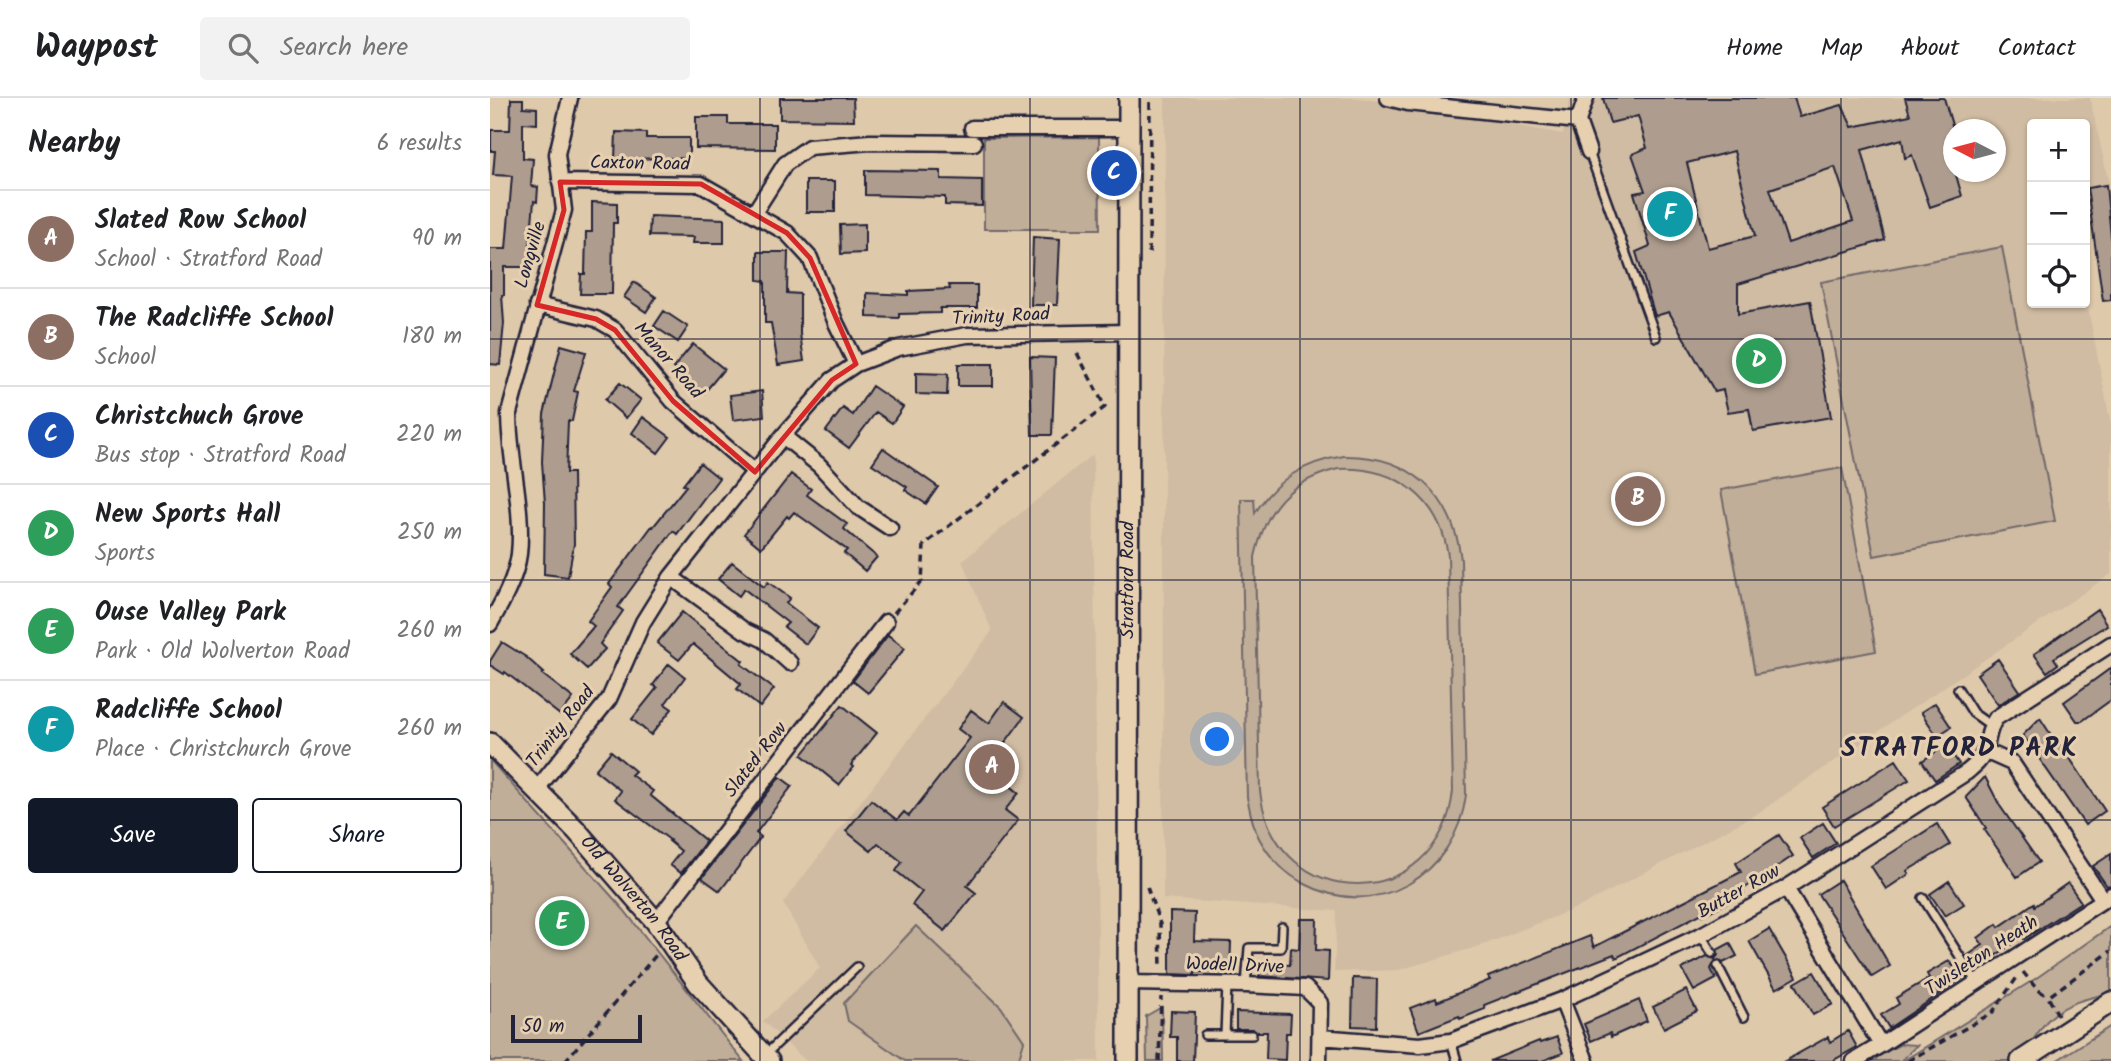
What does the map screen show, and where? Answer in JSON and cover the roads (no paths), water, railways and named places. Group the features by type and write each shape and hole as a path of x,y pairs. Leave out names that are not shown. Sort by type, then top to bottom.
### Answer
{"street":[{"name":"Longville","path":"490,624 505,599 519,555 519,507 509,441 509,413 564,210 557,154 570,98"},
{"name":"Stratford Road","path":"1128,1061 1129,98"},
{"path":"1388,98 1408,103 1578,121"},
{"path":"1586,98 1578,121 1589,152"},
{"path":"972,128 1129,128"},
{"path":"754,214 785,164 809,147 870,142 974,143"},
{"name":"Caxton Road","path":"560,182 701,184 787,233 810,258 856,364"},
{"name":"Manor Road","path":"537,305 596,319 615,330 673,401 755,471"},
{"name":"Trinity Road","path":"537,789 609,699 643,622 671,577 783,436 832,380 856,364 898,348 967,335 1128,332"},
{"path":"783,436 819,465 858,507 890,528"},
{"path":"671,577 745,631 764,640 790,663"},
{"name":"Slated Row","path":"656,922 886,622"},
{"path":"1985,751 1990,726 1996,718 2111,644"},
{"name":"Old Wolverton Road","path":"490,743 537,789 656,922 698,983 767,1058"},
{"name":"Twisleton Heath","path":"1854,1061 2107,898 2012,763 1985,751"},
{"name":"Butter Row","path":"1320,1037 1420,1045 1451,1041 1562,1000 1701,935 1786,888 1967,772 1985,751"},
{"path":"1786,888 1881,1045"},
{"name":"Wodell Drive","path":"1127,983 1306,988 1320,1003 1319,1061"},
{"path":"1562,1000 1586,1061"},
{"path":"2021,1061 2111,1002"}],"lane":[{"path":"1589,152 1657,337"},
{"path":"1958,689 1973,713 1990,726"},
{"path":"1923,898 1976,982"},
{"path":"1246,985 1249,948 1281,948 1282,927"},
{"path":"1701,935 1712,953"},
{"path":"1718,966 1744,1017"},
{"path":"767,1058 858,967"},
{"path":"1225,1035 1227,985"},
{"path":"1205,1035 1252,1035"},
{"path":"1451,1041 1457,1061"}],"place":[{"name":"Christchuch Grove","path":"1114,173"},
{"name":"Radcliffe School","path":"1670,214"},
{"name":"New Sports Hall","path":"1759,361"},
{"name":"The Radcliffe School","path":"1638,499"},
{"name":"Slated Row School","path":"992,767"},
{"name":"Ouse Valley Park","path":"562,923"}],"district":[{"name":"STRATFORD PARK","path":"1960,749"}]}
